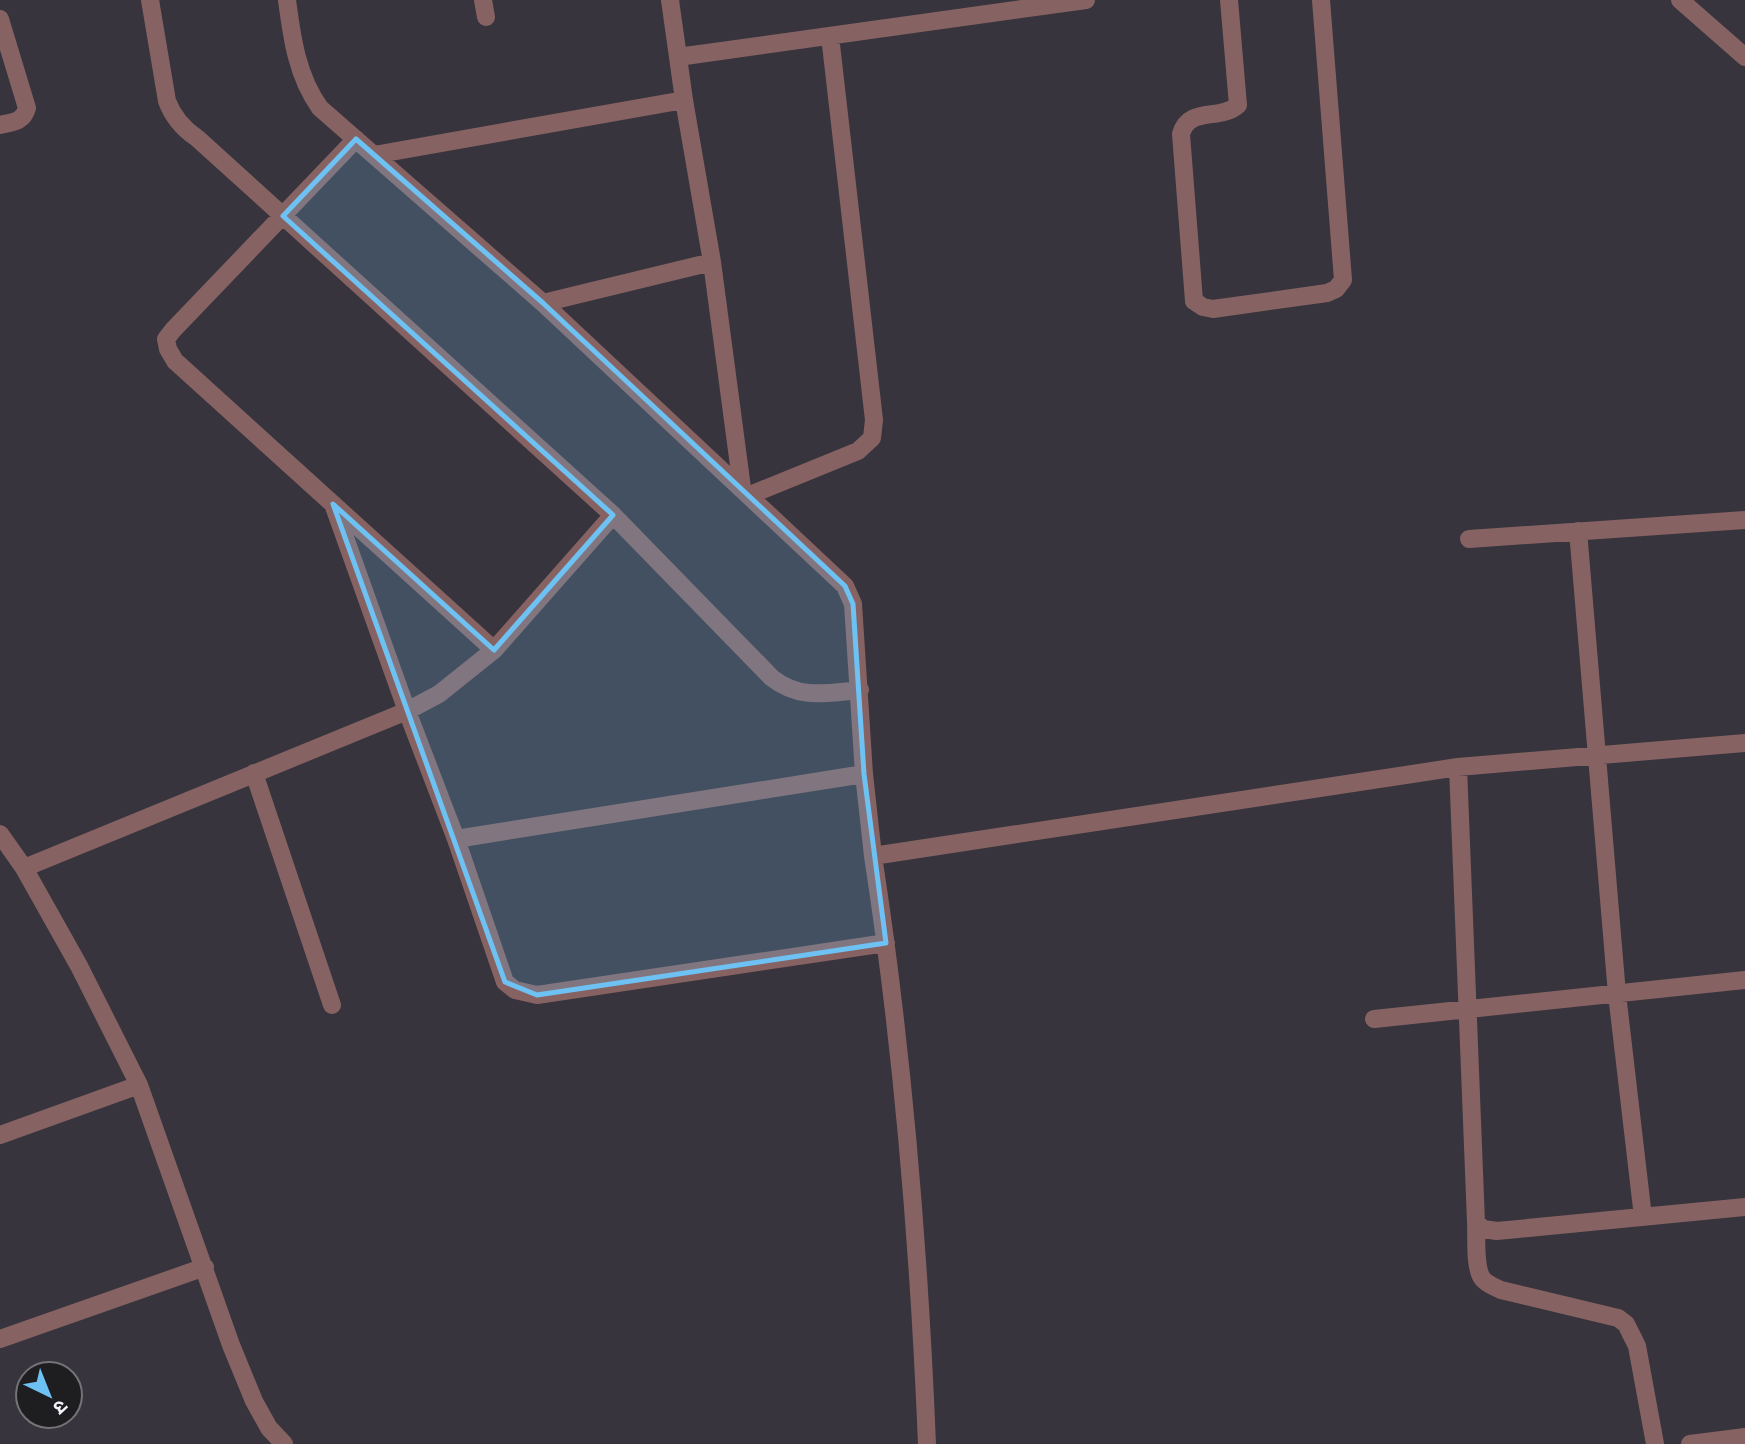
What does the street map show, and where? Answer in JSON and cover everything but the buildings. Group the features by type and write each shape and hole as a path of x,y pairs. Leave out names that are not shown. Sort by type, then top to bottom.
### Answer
{"street":[{"path":"150,0 162,78 172,115 186,131 197,138 613,515 784,688 814,694 860,690"},
{"path":"287,0 293,43 308,91 320,108 543,303 845,586 853,604 864,774 886,943 912,1198 927,1444"},
{"path":"670,0 746,492"},
{"path":"678,57 1086,0"},
{"path":"1229,0 1238,105 1226,113 1191,118 1184,125 1181,134 1194,301 1213,309 1327,293 1336,289 1343,281 1321,0"},
{"path":"1680,0 1745,57"},
{"path":"0,19 27,108 18,121 0,125"},
{"path":"746,492 858,451 872,438 874,420 830,36"},
{"path":"374,155 684,100"},
{"path":"356,139 173,330 166,340 168,349 175,361 494,650"},
{"path":"543,303 712,262"},
{"path":"333,504 456,839 496,963 505,982 516,990 537,995 886,943"},
{"path":"24,868 407,710 439,694 494,650 613,515"},
{"path":"1469,539 1745,520"},
{"path":"1578,531 1617,993 1643,1217"},
{"path":"873,856 1458,767 1745,743"},
{"path":"1458,767 1477,1257 1481,1277 1501,1290 1618,1318 1626,1324 1637,1346 1655,1444"},
{"path":"254,773 332,1005"},
{"path":"456,839 864,774"},
{"path":"0,834 24,868 79,966 139,1085 231,1345 254,1401 269,1427 284,1444"},
{"path":"1374,1020 1745,980"},
{"path":"0,1135 139,1085"},
{"path":"1476,1222 1483,1229 1497,1231 1745,1208"},
{"path":"0,1339 205,1268"},
{"path":"1690,1444 1745,1437"}],"highlighted area":[{"path":"356,139 543,303 845,586 853,604 864,774 886,943 537,995 505,982 333,504 494,650 613,515 283,216"}]}
